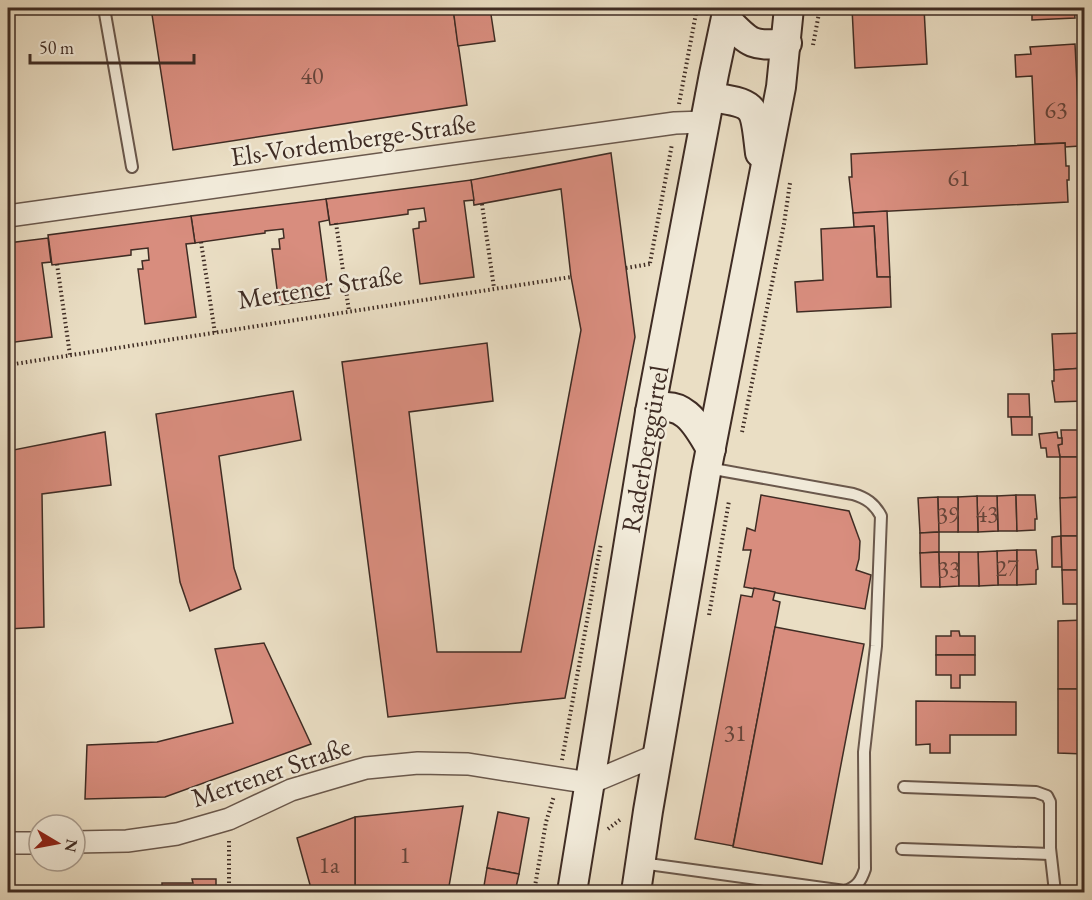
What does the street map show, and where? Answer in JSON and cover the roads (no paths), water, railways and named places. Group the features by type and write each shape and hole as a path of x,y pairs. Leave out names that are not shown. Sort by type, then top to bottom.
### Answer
{"main road":[{"path":"636,892 659,754 777,177 781,87 799,49 789,8"},
{"path":"727,13 746,40 799,49"},
{"name":"Raderberggürtel","path":"572,892 650,412 727,13"},
{"path":"708,109 742,101 751,108 777,177"},
{"path":"650,412 660,407 689,414 698,425 717,463"}],"street":[{"name":"Els-Vordemberge-Straße","path":"8,216 675,123 708,109"},
{"path":"590,783 659,754"},
{"name":"Mertener Straße","path":"87,842 127,841 177,834 229,819 291,790 366,768 407,764 468,764 590,783"},
{"path":"8,843 27,843"}],"lane":[{"path":"104,8 132,167"},
{"path":"641,863 844,891 854,888 861,881 865,869 864,752 876,646 880,516 876,507 868,500 853,494 717,463"},
{"path":"904,787 1042,793 1047,796 1050,802 1050,854 1055,892"},
{"path":"902,849 1050,854"}]}
